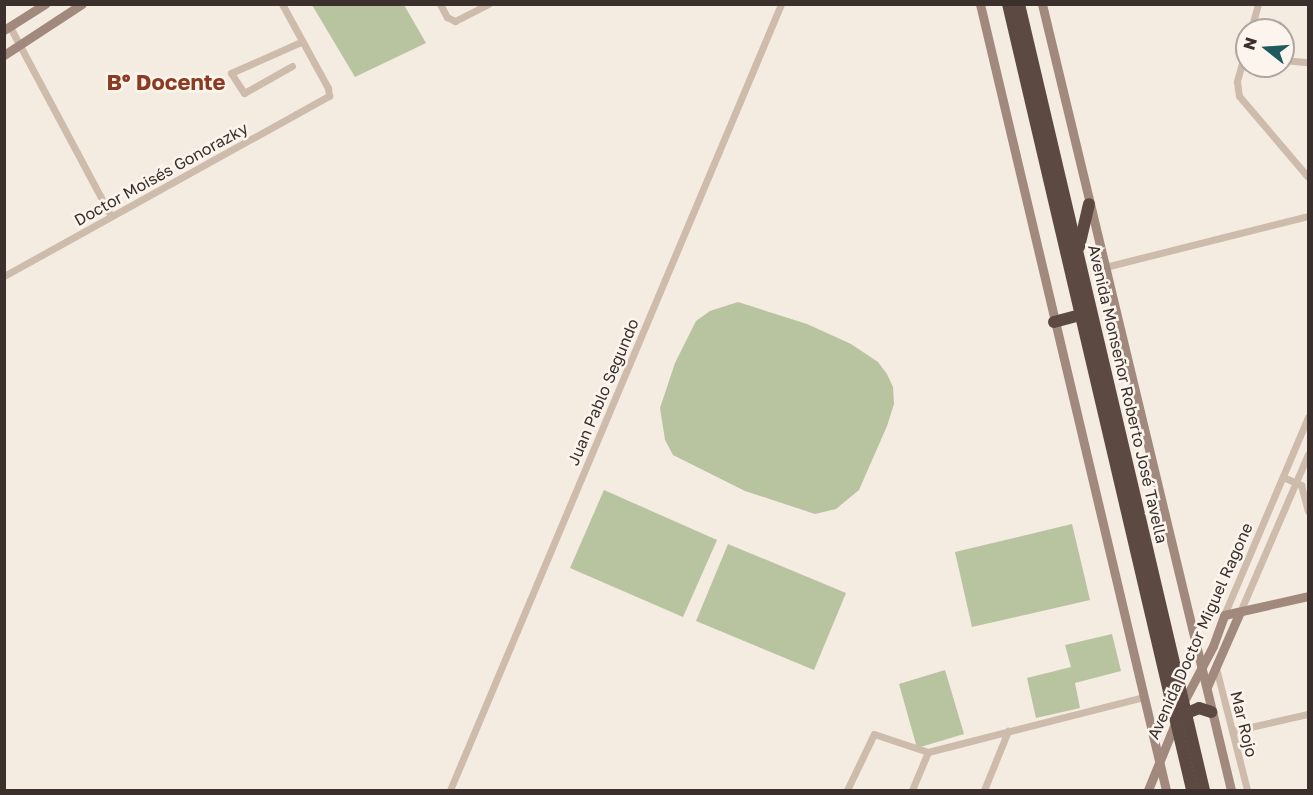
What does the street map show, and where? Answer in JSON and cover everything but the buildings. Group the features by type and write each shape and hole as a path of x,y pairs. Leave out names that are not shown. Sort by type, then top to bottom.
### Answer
{"highway":[{"name":"Avenida Monseñor Roberto José Tavella","path":"1008,4 1082,315 1204,790"},
{"name":"Avenida Monseñor Roberto José Tavella","path":"1019,4 1078,251 1182,711 1192,790"},
{"path":"1078,251 1089,204"},
{"path":"1054,322 1082,315"},
{"path":"1182,711 1199,708 1211,712"}],"main road":[{"path":"7,29 45,4"},
{"path":"4,55 82,4"},
{"path":"980,4 1166,790"},
{"path":"1042,4 1231,790"},
{"path":"1224,615 1308,596"},
{"name":"Avenida Doctor Miguel Ragone","path":"1207,689 1215,665 1240,612"},
{"name":"Avenida Doctor Miguel Ragone","path":"1148,790 1224,615"}],"street":[{"path":"282,4 301,42 231,73 244,93 292,66"},
{"path":"440,4 447,17 455,21 489,4"},
{"name":"Juan Pablo Segundo","path":"450,790 781,4"},
{"path":"7,29 21,44 111,216"},
{"name":"Doctor Moisés Gonorazky","path":"4,276 329,96 328,88 301,42"},
{"path":"1238,78 1239,96 1308,177"},
{"path":"1105,267 1308,216"},
{"name":"Avenida Doctor Miguel Ragone","path":"1224,615 1308,417"},
{"name":"Avenida Doctor Miguel Ragone","path":"1240,612 1308,454"},
{"path":"1283,477 1297,482 1303,488 1308,511"},
{"name":"Mar Rojo","path":"1215,665 1247,790"},
{"path":"847,790 874,734 928,752 1144,697"},
{"path":"1233,731 1308,714"},
{"path":"984,790 1008,731"},
{"path":"912,790 928,752"}],"green space":[{"path":"312,5 404,5 426,43 355,77"},
{"path":"738,302 807,324 851,344 878,362 887,374 893,387 894,404 887,426 859,490 836,509 815,514 745,491 673,455 665,440 660,408 675,363 696,321 710,311"},
{"path":"604,490 717,540 683,617 570,568"},
{"path":"1072,524 1090,600 972,627 955,552"},
{"path":"728,544 846,593 814,670 696,621"},
{"path":"1112,634 1121,671 1075,683 1080,708 1036,718 1027,678 1071,667 1065,645"},
{"path":"945,670 964,734 917,748 899,684"}],"district":[{"name":"Bº Docente","path":"166,82"}]}
